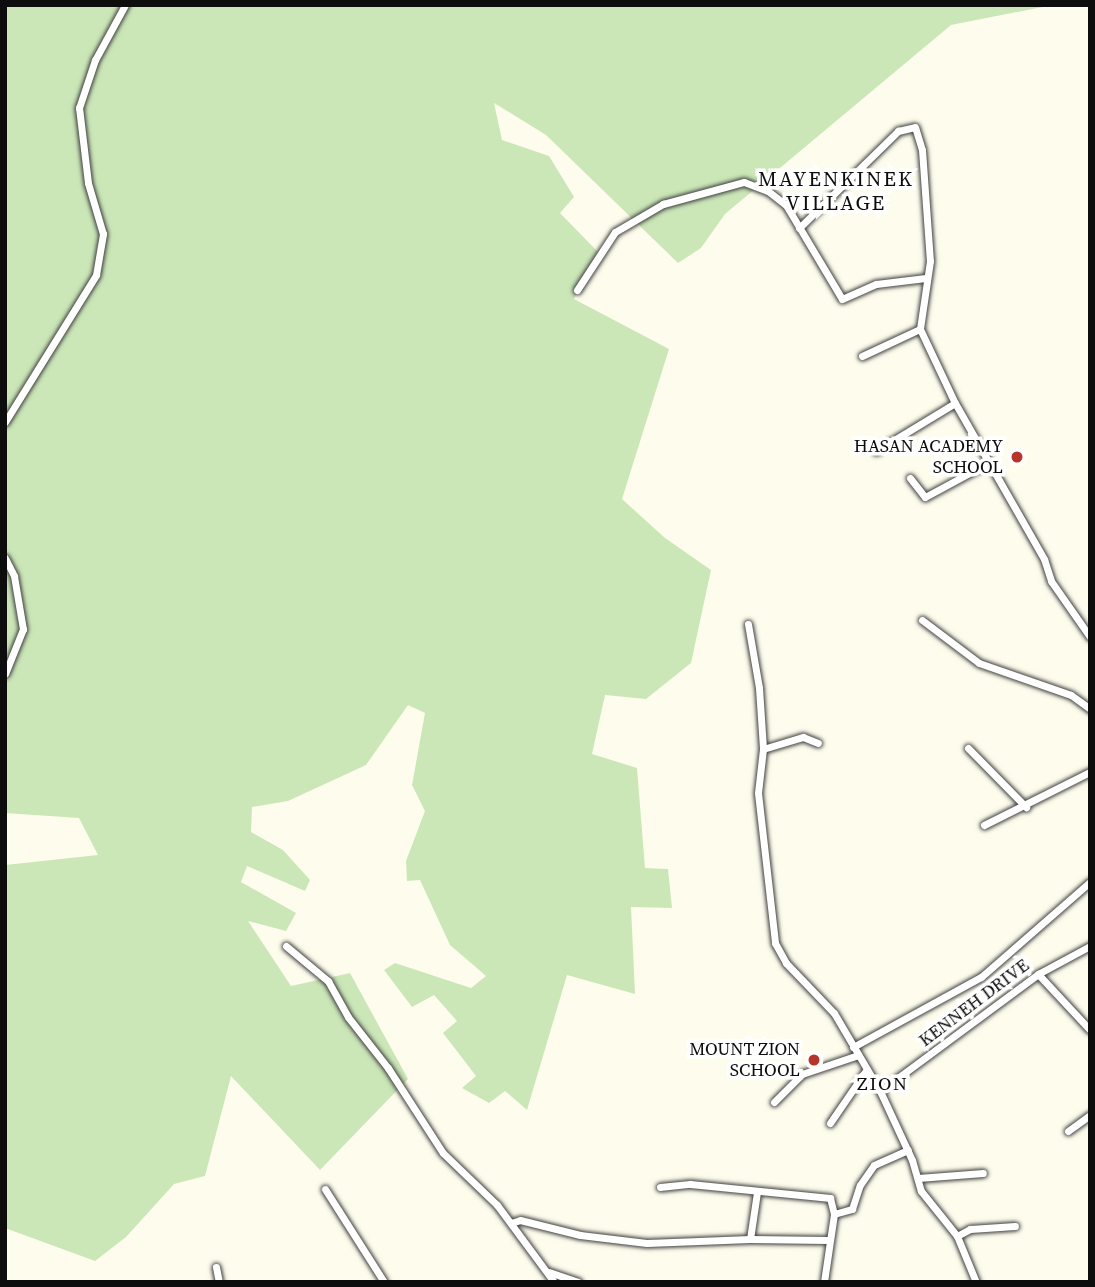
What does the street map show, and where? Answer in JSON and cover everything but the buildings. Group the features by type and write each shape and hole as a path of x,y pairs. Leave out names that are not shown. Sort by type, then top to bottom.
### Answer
{"street":[{"path":"5,422 96,275 102,254 103,234 88,183 79,108 95,60 125,5"},
{"path":"799,228 898,131 911,125 916,131 930,261 920,330 955,403 1044,559 1051,581 1090,637"},
{"path":"577,290 615,232 663,204 695,192 735,183 755,186 786,205 842,299 876,284 926,278"},
{"path":"862,356 920,330"},
{"path":"876,451 955,403"},
{"path":"910,478 925,498 988,463"},
{"path":"5,558 14,576 23,629 5,674"},
{"path":"922,620 979,663 1071,695 1090,709"},
{"path":"748,624 755,645 763,749 758,793 775,943 786,963 834,1013 880,1091 933,1210 957,1236 976,1282"},
{"path":"763,749 803,737 818,743"},
{"path":"968,748 1026,807"},
{"path":"984,825 1026,807 1090,772"},
{"path":"853,1047 981,977 1090,882"},
{"path":"286,946 328,981 348,1017 388,1068 443,1153 511,1223 554,1282"},
{"name":"KENNEH DRIVE","path":"880,1091 1038,974 1090,946"},
{"path":"1038,974 1090,1030"},
{"path":"774,1102 802,1074 858,1055"},
{"path":"830,1123 867,1069"},
{"path":"1068,1130 1090,1115"},
{"path":"834,1214 852,1209 860,1185 874,1165 908,1150"},
{"path":"918,1178 982,1173"},
{"path":"660,1187 690,1184 830,1198 834,1214 828,1240 824,1282"},
{"path":"325,1189 384,1282"},
{"path":"750,1239 757,1192"},
{"path":"511,1223 520,1220 580,1235 647,1242 828,1240"},
{"path":"957,1236 970,1229 1015,1226"},
{"path":"216,1267 219,1282"},
{"path":"549,1272 578,1282"}],"green space":[{"path":"5,5 1053,5 951,25 725,214 701,248 678,263 546,135 494,103 502,140 549,156 574,197 560,213 598,252 574,299 669,349 622,499 665,538 711,570 691,663 646,699 605,695 592,754 637,768 645,868 668,869 672,908 631,907 635,994 567,975 527,1110 505,1091 489,1103 462,1088 476,1076 443,1033 457,1021 434,995 412,1007 384,970 395,963 471,988 486,976 450,945 420,880 407,881 406,861 425,811 412,785 425,713 408,705 366,765 288,801 252,807 251,832 283,850 310,880 305,891 247,866 241,882 296,913 286,931 248,921 291,986 350,973 408,1079 320,1170 231,1076 205,1176 174,1184 126,1237 95,1261 5,1228 5,865 98,855 79,818 5,813"}],"place":[{"name":"HASAN ACADEMY SCHOOL","path":"1017,457"},
{"name":"MOUNT ZION SCHOOL","path":"814,1060"}],"district":[{"name":"MAYENKINEK VILLAGE","path":"836,191"},
{"name":"ZION","path":"883,1084"}]}
